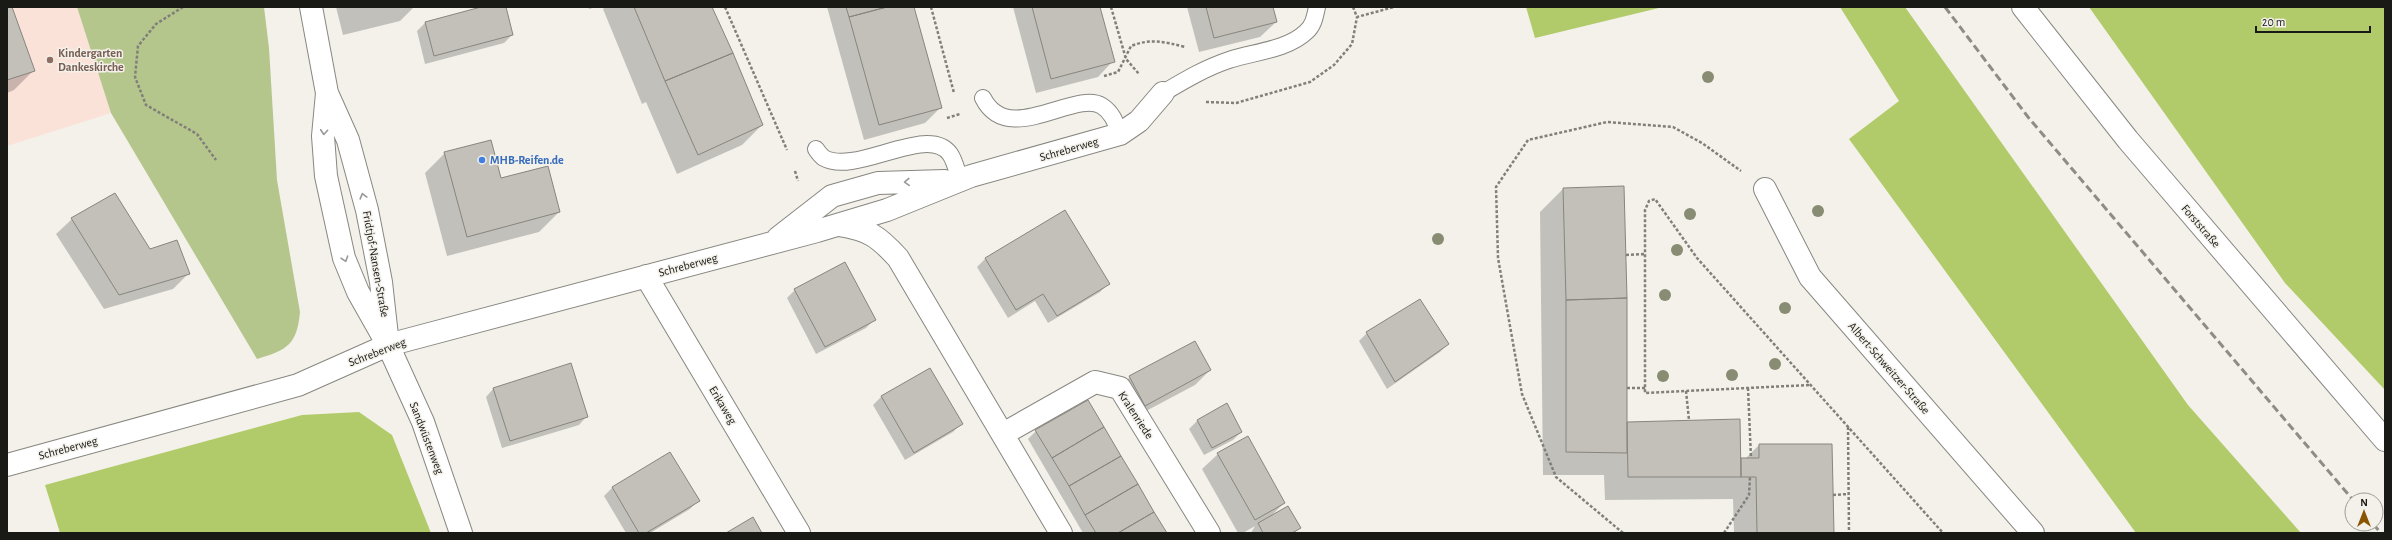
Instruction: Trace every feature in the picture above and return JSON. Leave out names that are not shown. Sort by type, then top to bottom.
[{"type":"street","name":"Fridtjof-Nansen-Straße","points":[[311,7],[327,93],[348,140],[367,210],[381,282],[388,345]]},
{"type":"street","name":"Forststraße","points":[[2023,7],[2128,140],[2385,440]]},
{"type":"street","name":"Fridtjof-Nansen-Straße","points":[[327,93],[323,136],[326,176],[333,216],[344,258],[358,292],[388,345]]},
{"type":"street","name":"Schreberweg","points":[[7,465],[298,385],[388,345],[772,243],[887,210],[960,180],[1120,134],[1139,120],[1163,93]]},
{"type":"street","name":"Schreberweg","points":[[772,243],[832,196],[878,183],[960,180]]},
{"type":"street","name":"Albert-Schweitzer-Straße","points":[[1765,190],[1810,277],[2034,533]]},
{"type":"street","points":[[836,225],[862,229],[883,241],[898,258],[1061,533]]},
{"type":"street","name":"Erikaweg","points":[[646,276],[799,533]]},
{"type":"street","name":"Sandwüstenweg","points":[[388,345],[423,422],[461,533]]},
{"type":"street","name":"Kralenriede","points":[[1003,434],[1095,382],[1120,388],[1209,533]]},
{"type":"lane","points":[[1163,93],[1202,70],[1290,42],[1306,32],[1315,20],[1317,7]]},
{"type":"lane","points":[[983,98],[988,107],[999,116],[1020,119],[1086,103],[1102,105],[1115,119],[1120,134]]},
{"type":"lane","points":[[816,149],[823,158],[840,163],[920,145],[938,145],[950,154],[960,180]]},
{"type":"path","points":[[183,7],[156,24],[138,46],[135,77],[146,105],[197,134],[216,160]]},
{"type":"path","points":[[931,7],[956,98]]},
{"type":"path","points":[[1111,7],[1126,59],[1144,79],[1163,93],[1212,103],[1236,103],[1310,82],[1334,66],[1352,44],[1357,17],[1353,7]]},
{"type":"path","points":[[1357,17],[1394,7]]},
{"type":"path","points":[[958,106],[961,121]]},
{"type":"path","points":[[1623,533],[1556,477],[1522,394],[1498,258],[1496,187],[1528,140],[1608,122],[1673,128],[1702,143],[1765,190]]},
{"type":"path","points":[[1809,385],[1645,393],[1645,254],[1646,210],[1649,201],[1655,199],[1697,258],[1943,533]]},
{"type":"path","points":[[1626,255],[1645,254]]},
{"type":"path","points":[[1627,388],[1645,388]]},
{"type":"path","points":[[1748,388],[1751,458]]},
{"type":"path","points":[[1686,391],[1688,420]]},
{"type":"path","points":[[1848,426],[1849,533]]},
{"type":"path","points":[[1724,533],[1749,495],[1750,477]]},
{"type":"path","points":[[1833,495],[1848,494]]},
{"type":"shaded area","name":"Kindergarten Dankeskirche","points":[[7,7],[77,7],[111,113],[7,146]]},
{"type":"green space","points":[[77,7],[264,7],[269,48],[277,180],[300,312],[299,323],[293,339],[283,349],[257,359],[111,113]]},
{"type":"green space","points":[[1526,7],[1663,7],[1535,38]]},
{"type":"green space","points":[[1840,7],[1905,7],[2188,405],[2301,533],[2136,533],[1849,139],[1899,101]]},
{"type":"green space","points":[[2089,7],[2385,7],[2385,390],[2285,283]]},
{"type":"green space","points":[[359,412],[392,435],[431,533],[60,533],[45,485],[302,415]]},
{"type":"building","points":[[7,7],[12,7],[35,71],[7,80]]},
{"type":"building","points":[[481,7],[506,7],[513,35],[434,56],[425,22]]},
{"type":"building","points":[[634,7],[712,7],[733,53],[665,81]]},
{"type":"building","points":[[846,7],[887,7],[849,17]]},
{"type":"building","points":[[887,7],[914,7],[942,108],[879,125],[849,17]]},
{"type":"building","points":[[1032,7],[1100,7],[1115,62],[1051,79]]},
{"type":"building","points":[[1206,7],[1273,7],[1277,22],[1214,38]]},
{"type":"building","points":[[733,53],[763,125],[698,155],[665,81]]},
{"type":"building","points":[[491,140],[501,178],[548,166],[560,212],[467,237],[444,152]]},
{"type":"building","points":[[1624,186],[1627,298],[1566,300],[1563,188]]},
{"type":"building","points":[[115,193],[150,249],[177,240],[190,274],[119,295],[71,218]]},
{"type":"building","points":[[1065,210],[1110,284],[1057,316],[1043,294],[1016,310],[985,258]]},
{"type":"building","points":[[845,262],[876,320],[825,347],[794,289]]},
{"type":"building","points":[[1627,298],[1627,453],[1566,452],[1566,300]]},
{"type":"building","points":[[1420,299],[1449,344],[1395,382],[1366,332]]},
{"type":"building","points":[[1195,341],[1211,370],[1145,406],[1129,376]]},
{"type":"building","points":[[571,363],[588,417],[510,441],[493,388]]},
{"type":"building","points":[[930,368],[963,424],[914,453],[881,396]]},
{"type":"building","points":[[1088,400],[1104,427],[1052,458],[1035,430]]},
{"type":"building","points":[[1227,403],[1242,432],[1212,448],[1197,420]]},
{"type":"building","points":[[1740,419],[1741,477],[1628,477],[1627,422]]},
{"type":"building","points":[[1104,427],[1121,456],[1069,486],[1052,458]]},
{"type":"building","points":[[1248,436],[1285,503],[1255,520],[1217,453]]},
{"type":"building","points":[[1759,444],[1832,444],[1834,533],[1757,533],[1756,477],[1741,477],[1741,458],[1759,458]]},
{"type":"building","points":[[670,452],[700,501],[646,533],[639,533],[612,487]]},
{"type":"building","points":[[1121,456],[1138,484],[1085,515],[1069,486]]},
{"type":"building","points":[[1138,484],[1154,512],[1118,533],[1096,533],[1085,515]]},
{"type":"building","points":[[1288,506],[1301,528],[1292,533],[1263,533],[1258,523]]},
{"type":"building","points":[[1154,512],[1167,533],[1118,533]]},
{"type":"building","points":[[753,517],[762,533],[726,533]]},
{"type":"railway","points":[[1945,7],[2028,117],[2346,492]]},
{"type":"place","name":"Kindergarten Dankeskirche","points":[[50,60]]},
{"type":"place","name":"MHB-Reifen.de","points":[[482,160]]}]
